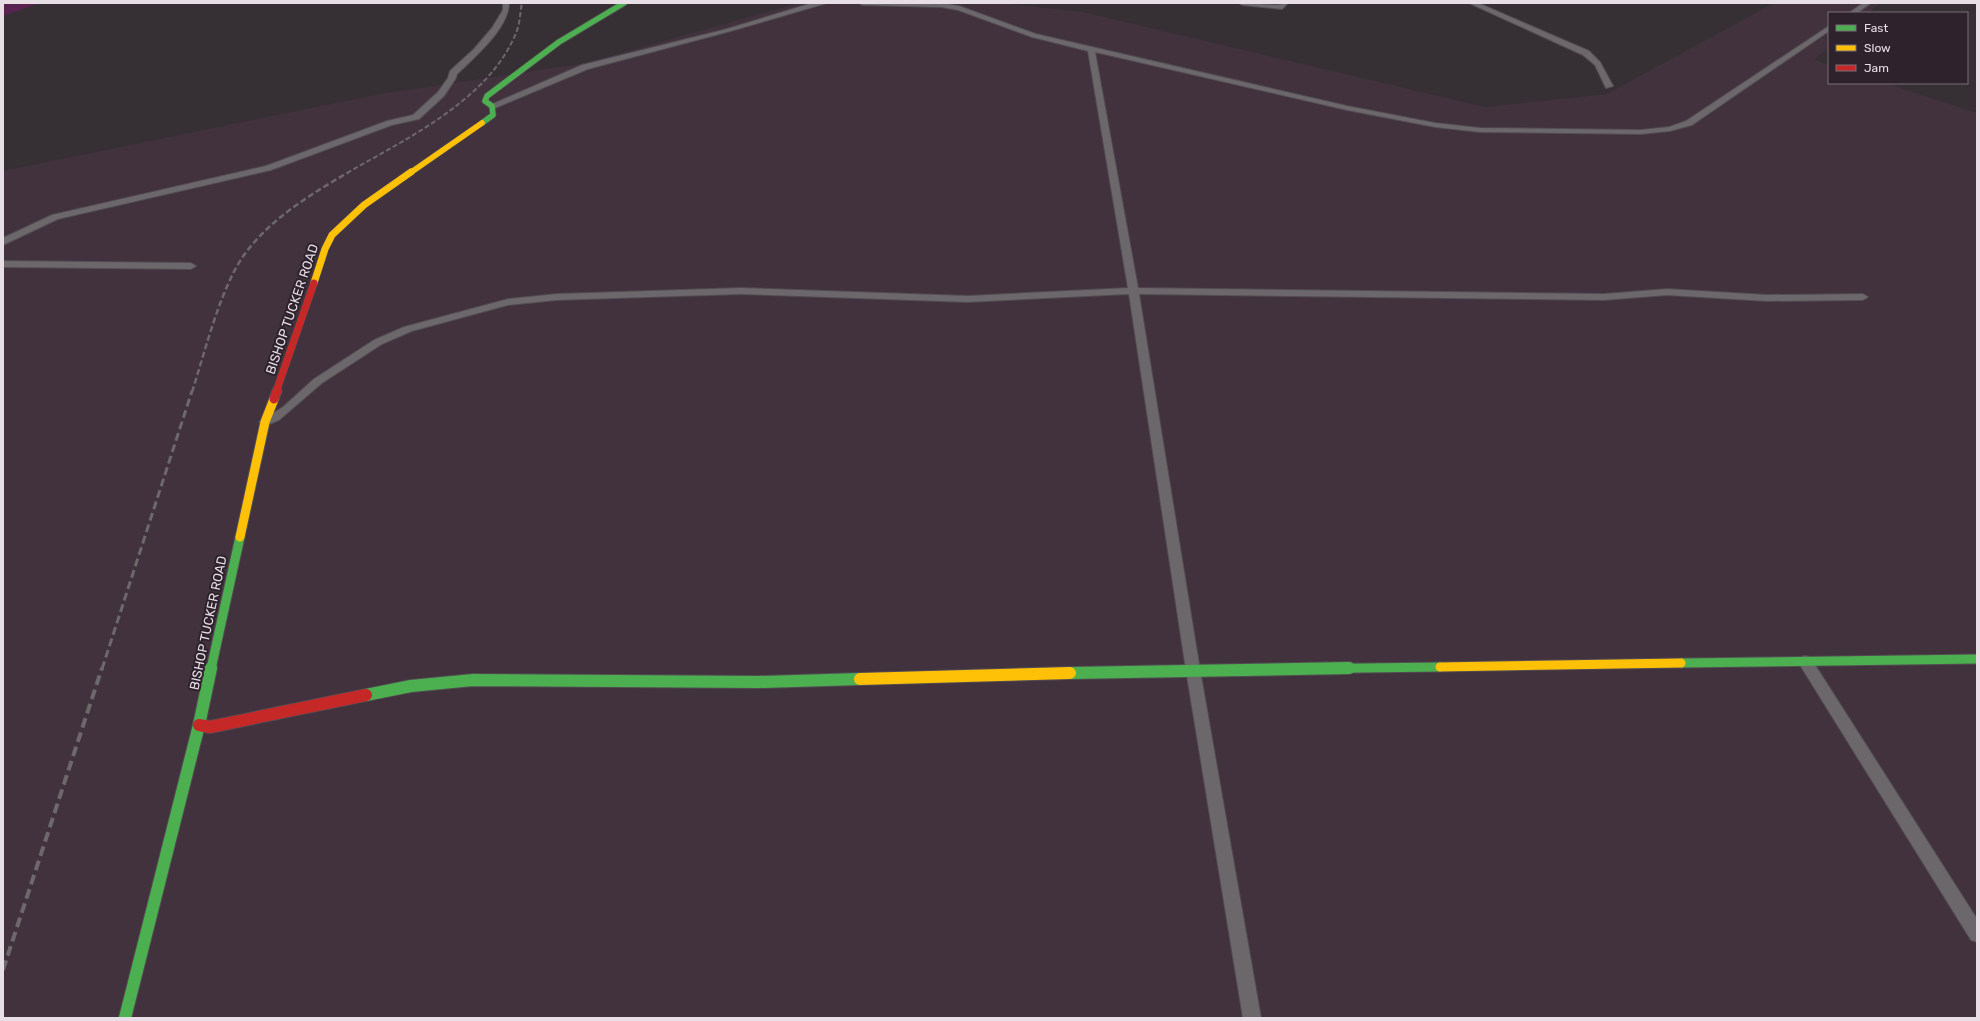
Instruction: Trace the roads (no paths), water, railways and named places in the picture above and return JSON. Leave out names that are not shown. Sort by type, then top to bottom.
[{"type":"main road","name":"BISHOP TUCKER ROAD","points":[[126,1018],[200,725],[265,422],[287,365],[325,249],[332,235],[364,206],[494,115],[492,106],[485,101],[487,96],[559,42],[624,3]]},
{"type":"main road","points":[[200,725],[210,727],[411,686],[473,680],[759,682],[1193,670],[1977,659]]},
{"type":"street","points":[[3,242],[55,218],[76,211],[268,168],[390,123],[416,117],[444,90],[452,78],[453,73],[482,47],[506,12],[506,3]]},
{"type":"street","points":[[492,106],[585,67],[736,28],[806,6],[824,3]]},
{"type":"street","points":[[862,3],[941,5],[959,8],[1034,36],[1347,108],[1435,125],[1480,130],[1641,132],[1670,129],[1689,123],[1828,29]]},
{"type":"street","points":[[1242,3],[1282,7],[1285,3]]},
{"type":"street","points":[[1472,3],[1586,53],[1596,60],[1602,68],[1608,86]]},
{"type":"street","points":[[1854,12],[1866,4]]},
{"type":"street","points":[[1091,49],[1134,292],[1193,670],[1252,1018]]},
{"type":"street","points":[[3,264],[191,266]]},
{"type":"street","points":[[265,422],[275,418],[287,409],[318,381],[378,342],[408,329],[508,302],[557,297],[741,291],[968,299],[1113,291],[1604,297],[1667,292],[1768,298],[1863,298]]},
{"type":"street","points":[[1805,661],[1977,934]]},
{"type":"railway","points":[[347,173],[419,131],[444,115],[466,98],[486,78],[503,57],[516,33],[522,3]]},
{"type":"railway","points":[[192,392],[220,303],[235,269],[244,255],[266,230],[292,208],[349,172]]},
{"type":"railway","points":[[102,669],[192,391]]},
{"type":"railway","points":[[3,970],[102,668]]}]
